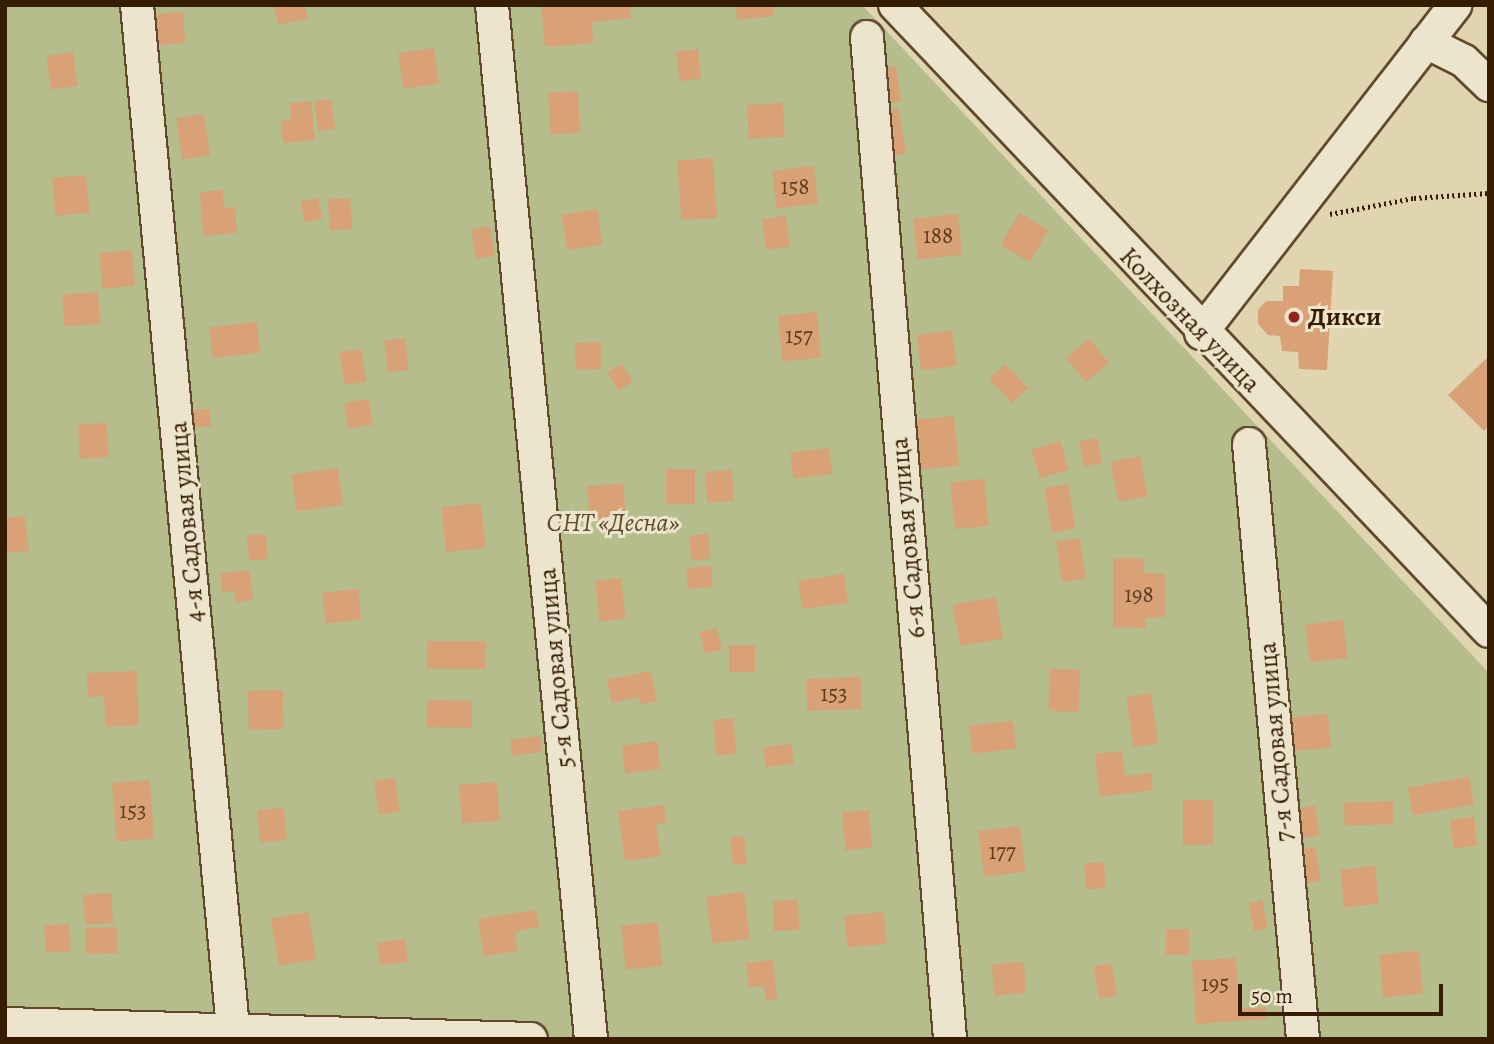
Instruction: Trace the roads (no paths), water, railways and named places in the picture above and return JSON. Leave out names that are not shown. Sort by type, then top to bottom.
[{"type":"street","name":"4-я Садовая улица","points":[[137,5],[234,1035]]},
{"type":"street","name":"5-я Садовая улица","points":[[492,5],[591,1039]]},
{"type":"street","name":"Колхозная улица","points":[[895,5],[1201,333],[1489,631]]},
{"type":"street","points":[[1201,333],[1455,5]]},
{"type":"street","name":"6-я Садовая улица","points":[[867,37],[950,1039]]},
{"type":"street","points":[[1426,42],[1464,61],[1489,85]]},
{"type":"street","name":"7-я Садовая улица","points":[[1249,444],[1303,1039]]},
{"type":"street","points":[[5,1024],[234,1035],[531,1039]]},
{"type":"place","name":"Дикси","points":[[1294,317]]},
{"type":"park label","name":"СНТ «Десна»","points":[[613,523]]}]
